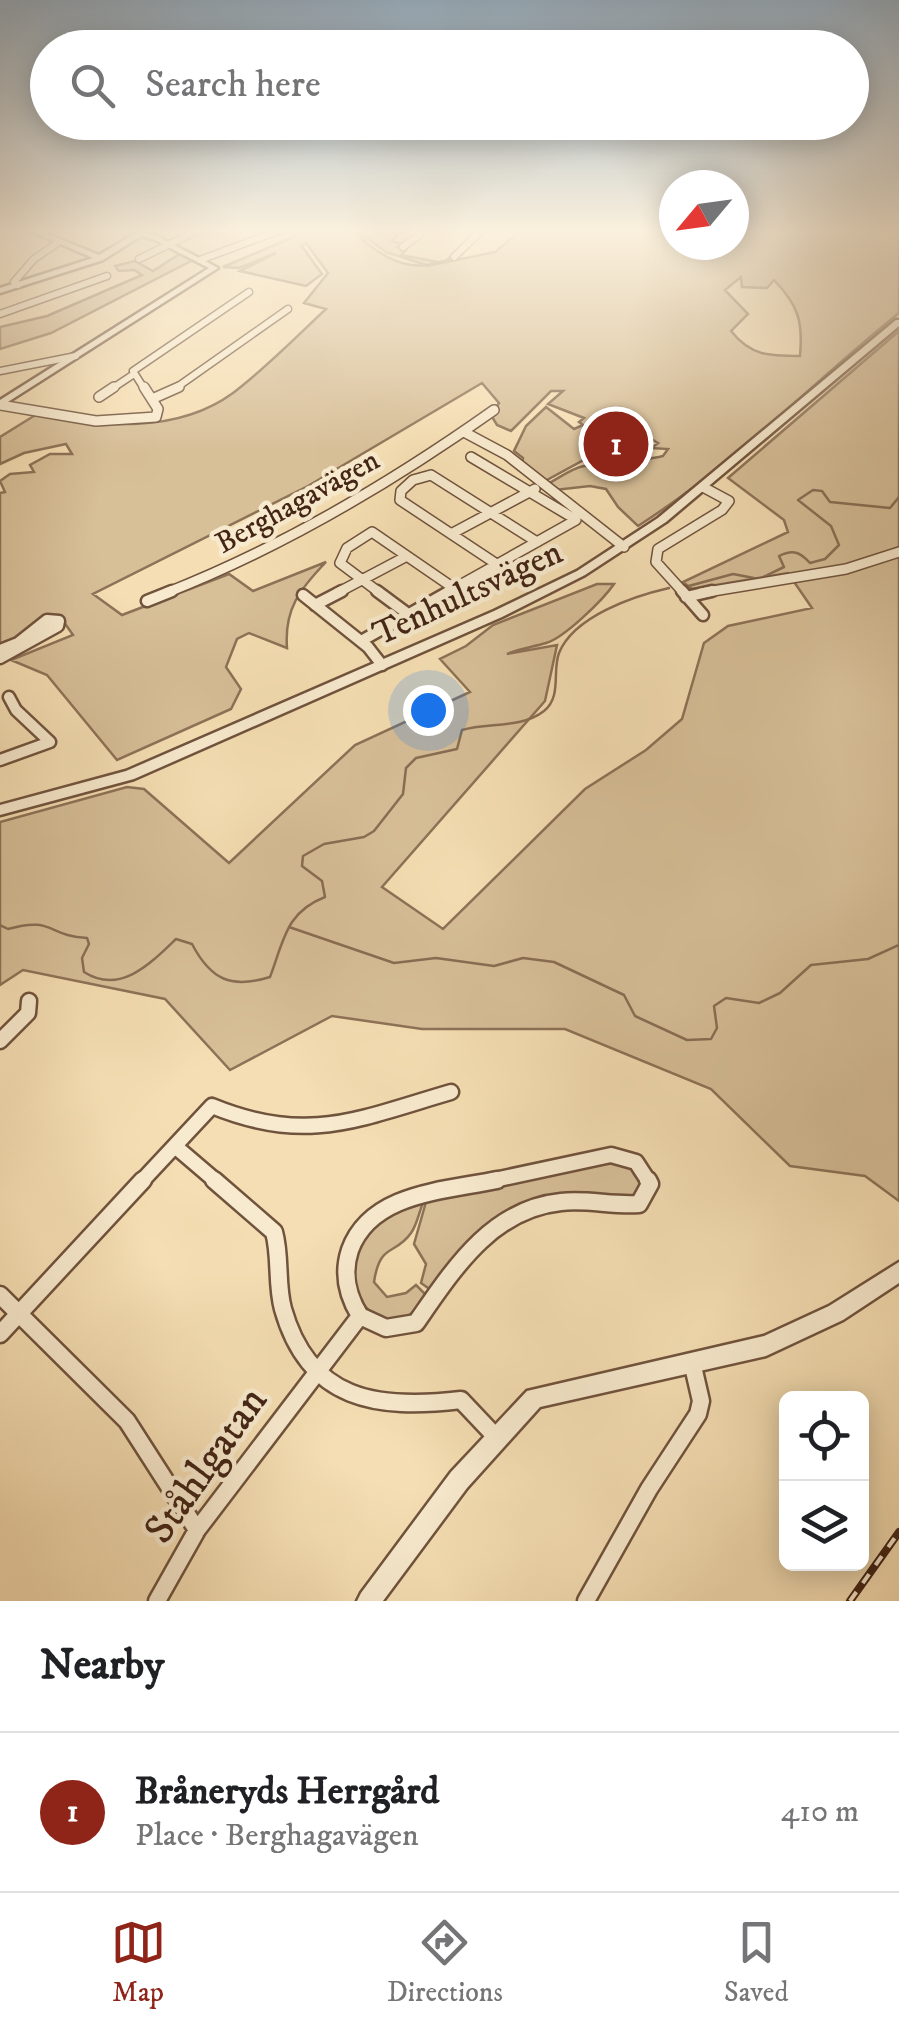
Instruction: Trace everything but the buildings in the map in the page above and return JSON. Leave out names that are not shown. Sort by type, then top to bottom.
[{"type":"street","points":[[0,314],[29,304]]},
{"type":"street","points":[[0,404],[159,304]]},
{"type":"street","points":[[100,397],[232,304]]},
{"type":"street","points":[[152,400],[186,385],[288,309]]},
{"type":"street","name":"Tenhultsvägen","points":[[0,810],[129,775],[533,598],[624,547],[703,487],[899,322]]},
{"type":"street","points":[[0,371],[76,356]]},
{"type":"street","points":[[0,404],[87,420],[159,416],[134,374]]},
{"type":"street","name":"Berghagavägen","points":[[148,601],[228,569],[464,432],[494,410]]},
{"type":"street","points":[[464,432],[507,455],[600,532]]},
{"type":"street","points":[[471,457],[624,547]]},
{"type":"street","points":[[498,565],[400,500],[406,486],[431,475],[537,542]]},
{"type":"street","points":[[451,534],[542,485]]},
{"type":"street","points":[[703,487],[729,501],[722,510],[658,550],[656,562],[703,615]]},
{"type":"street","points":[[361,642],[576,520]]},
{"type":"street","points":[[408,614],[339,561],[348,546],[372,532],[454,589]]},
{"type":"street","points":[[686,597],[761,582],[840,574],[899,552]]},
{"type":"street","points":[[315,605],[407,556]]},
{"type":"street","points":[[303,595],[361,642],[382,665]]},
{"type":"street","points":[[0,650],[18,643],[47,620],[59,620],[58,626],[0,658]]},
{"type":"street","points":[[0,760],[50,742],[16,710],[8,697]]},
{"type":"street","points":[[0,1041],[28,1013],[30,1000]]},
{"type":"street","points":[[0,1334],[212,1106],[243,1119],[292,1127],[352,1118],[451,1092]]},
{"type":"street","points":[[176,1147],[274,1232],[280,1249],[281,1304],[296,1348],[315,1372],[354,1396],[380,1405],[425,1406],[460,1400],[496,1438]]},
{"type":"street","points":[[611,1155],[633,1159],[646,1174],[650,1184],[638,1204],[555,1202],[517,1214],[493,1228],[466,1253],[416,1322],[386,1329],[371,1326],[360,1316],[346,1290],[348,1256],[362,1228],[385,1208],[406,1199],[611,1155]]},
{"type":"street","points":[[369,1601],[420,1528],[534,1398],[766,1346],[836,1313],[899,1272]]},
{"type":"street","points":[[0,1295],[127,1421],[198,1530]]},
{"type":"street","name":"Ståhlgatan","points":[[157,1601],[198,1530],[360,1316]]},
{"type":"street","points":[[586,1601],[649,1489],[698,1414],[701,1401],[692,1362]]},
{"type":"shaded area","points":[[75,304],[108,304],[51,333],[0,349],[0,327],[47,316]]},
{"type":"shaded area","points":[[307,304],[738,304],[748,314],[731,331],[746,345],[761,353],[800,356],[801,333],[792,304],[899,304],[899,313],[739,451],[638,526],[606,489],[590,486],[555,490],[548,484],[579,467],[654,458],[663,456],[668,449],[651,448],[658,443],[651,439],[636,447],[603,435],[598,442],[600,451],[545,481],[522,463],[523,458],[514,451],[526,426],[546,407],[574,429],[583,425],[579,422],[584,418],[548,404],[563,391],[551,391],[511,431],[497,425],[491,415],[499,403],[482,383],[308,486],[93,594],[122,615],[229,574],[253,591],[326,562],[291,611],[287,648],[249,633],[237,639],[226,667],[241,689],[231,709],[117,760],[47,675],[11,660],[73,635],[59,615],[0,646],[0,493],[5,492],[0,481],[10,474],[34,472],[30,465],[50,454],[72,454],[66,444],[24,453],[0,464],[0,437],[37,414],[113,424],[164,421],[188,415],[233,393],[326,309]]},
{"type":"shaded area","points":[[899,331],[899,1201],[865,1176],[790,1166],[711,1089],[565,1029],[422,1029],[332,1016],[230,1070],[165,999],[23,970],[0,985],[0,822],[127,787],[144,789],[229,863],[355,745],[470,692],[440,659],[466,646],[493,625],[597,584],[614,584],[563,634],[507,654],[557,645],[545,701],[382,887],[443,929],[585,789],[646,750],[682,719],[704,643],[728,626],[812,608],[788,573],[692,589],[683,582],[788,532],[784,520],[728,478]]},
{"type":"shaded area","points":[[622,1159],[643,1179],[637,1195],[521,1206],[474,1235],[431,1290],[421,1283],[426,1264],[414,1244],[426,1202]]},
{"type":"shaded area","points":[[423,1203],[411,1233],[380,1261],[374,1282],[387,1297],[406,1293],[416,1285],[427,1296],[406,1318],[389,1322],[370,1312],[356,1290],[358,1249],[378,1220]]},
{"type":"waterway","points":[[685,587],[733,574],[759,579],[784,567],[779,556],[792,552],[810,563],[825,559],[839,545],[831,526],[798,500],[813,490],[822,491],[830,502],[890,508],[899,497]]},
{"type":"waterway","points":[[289,927],[302,911],[325,897],[322,881],[302,866],[303,856],[324,844],[364,837],[374,831],[403,794],[406,768],[416,758],[457,749],[462,730],[515,723],[544,711],[553,699],[559,653],[578,628],[623,602],[669,588]]},
{"type":"waterway","points":[[0,925],[8,929],[43,926],[87,938],[89,944],[82,958],[84,972],[97,978],[110,980],[134,974],[176,939],[192,944],[207,966],[224,979],[244,982],[270,977],[289,927]]},
{"type":"waterway","points":[[289,927],[394,963],[436,958],[494,966],[523,958],[554,962],[624,995],[635,1016],[687,1040],[711,1039],[717,1028],[714,1006],[726,998],[759,1003],[780,993],[811,965],[868,959],[899,945]]},
{"type":"railway","points":[[850,1601],[899,1532]]},
{"type":"place","name":"Bråneryds Herrgård","points":[[616,444]]}]
